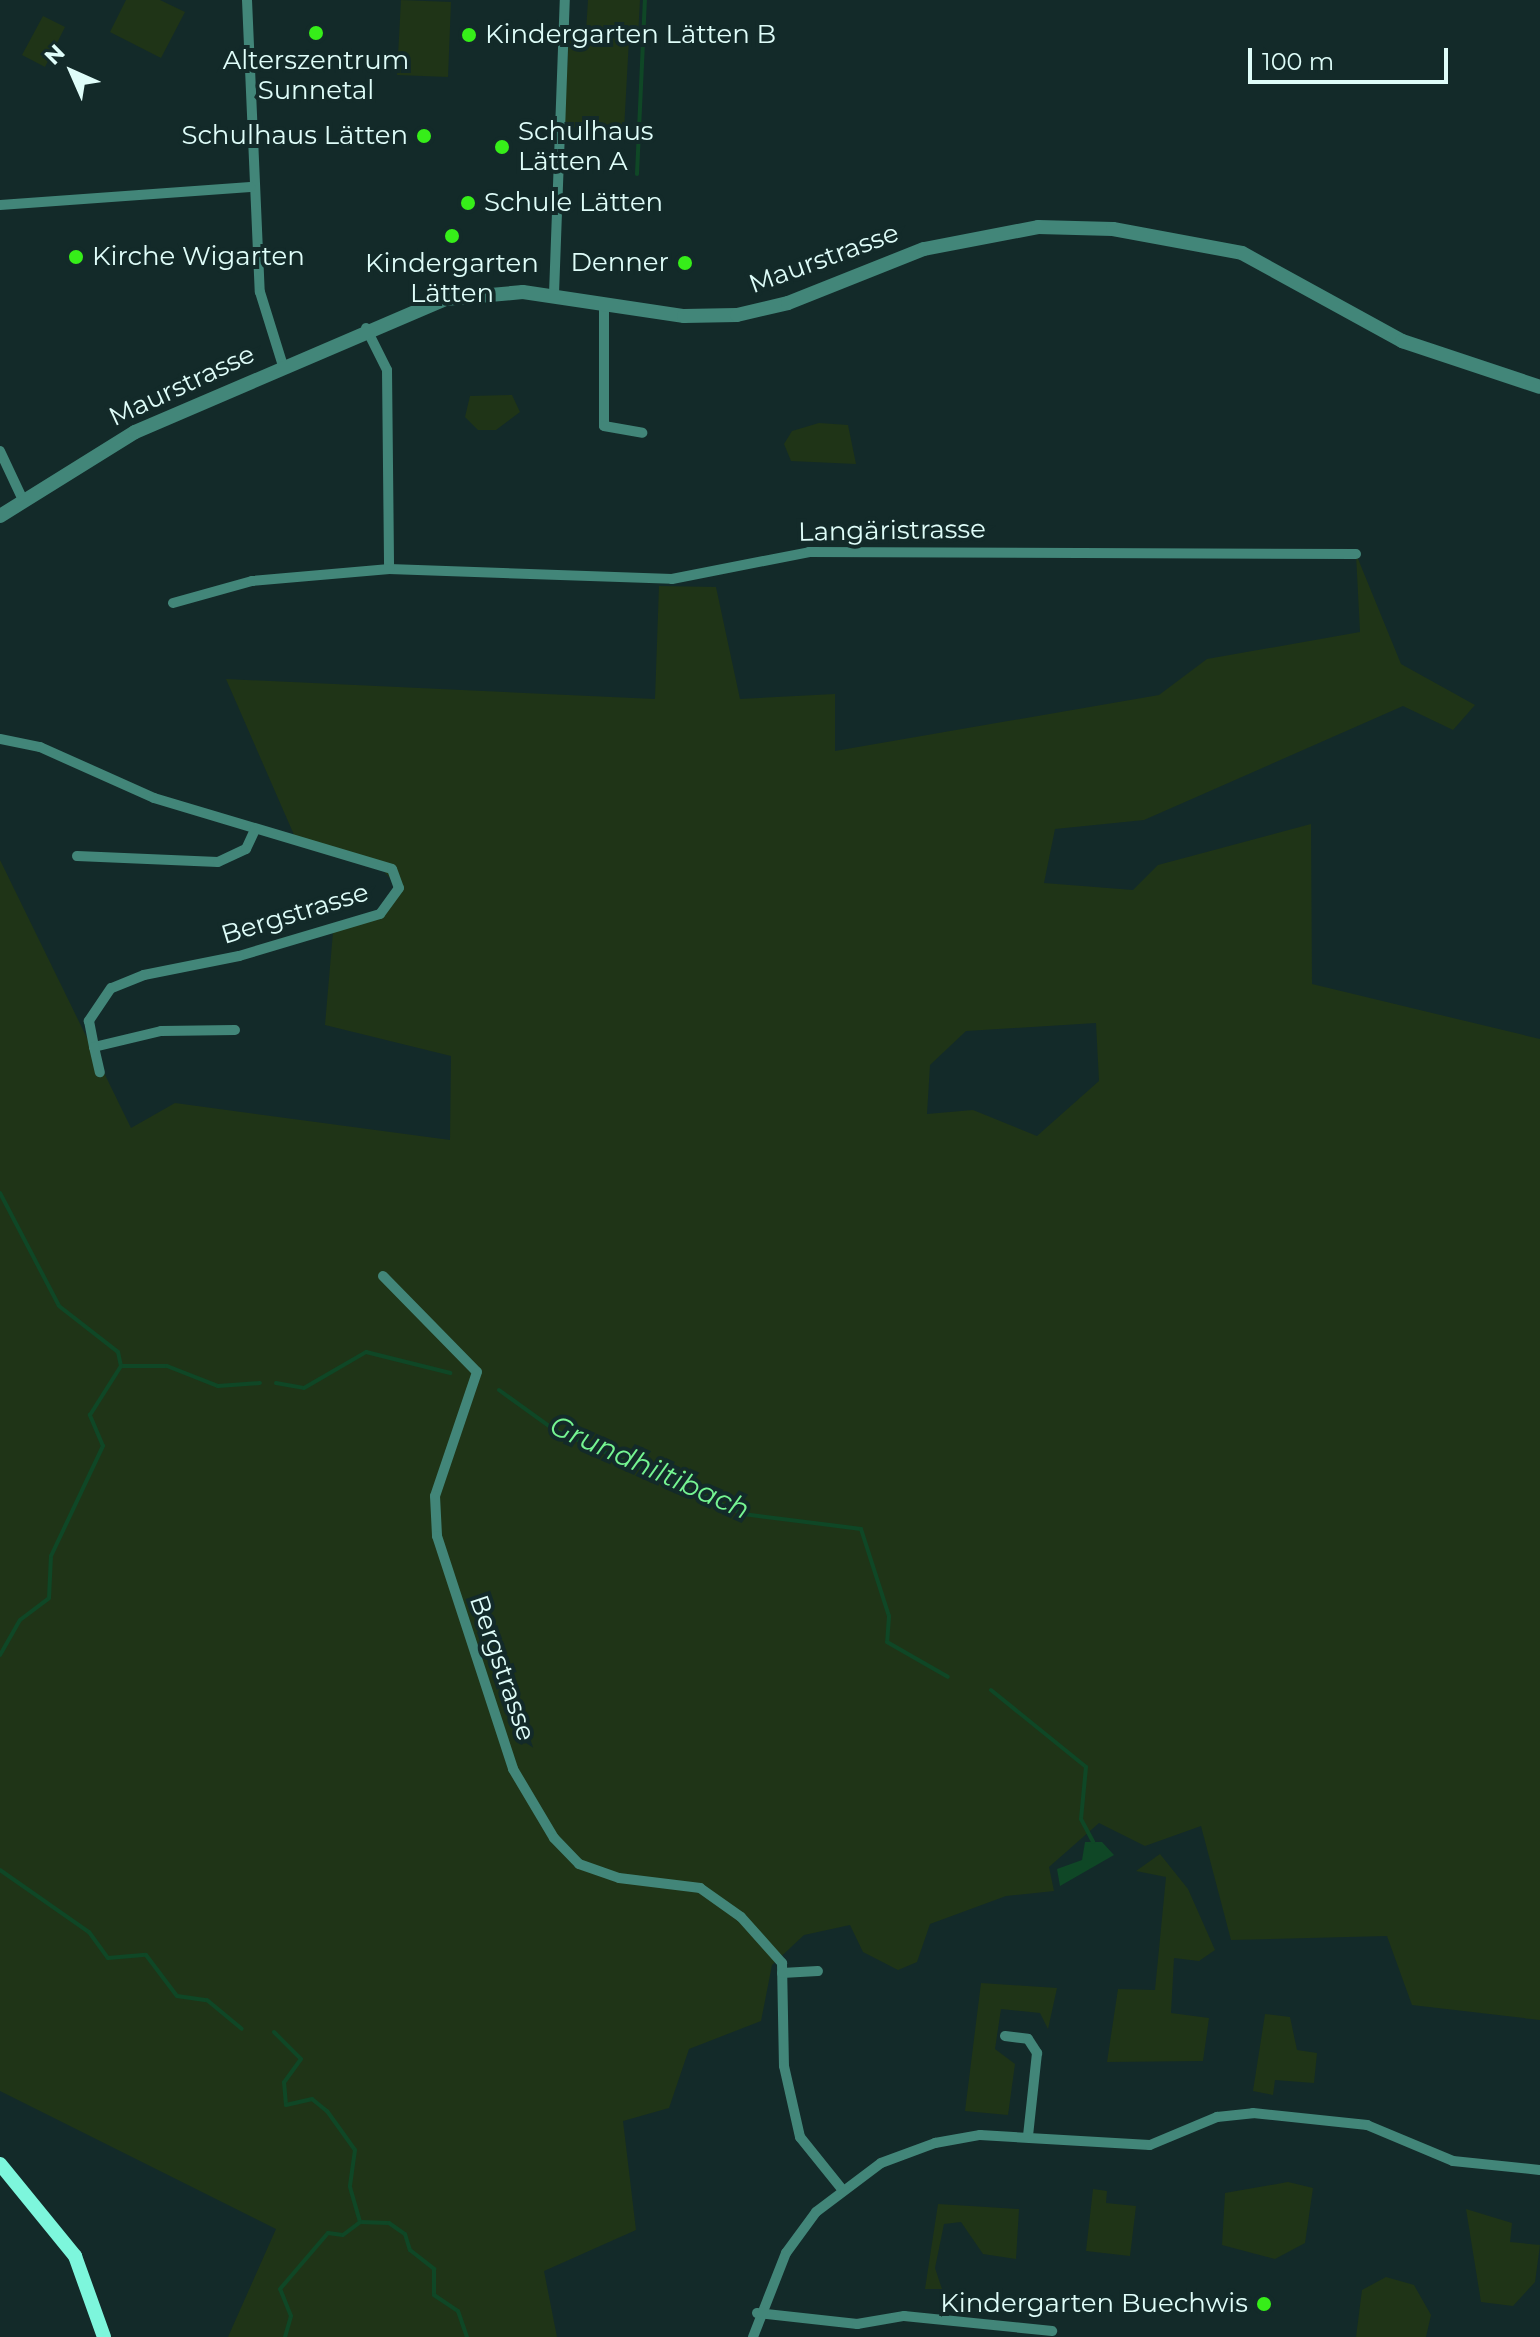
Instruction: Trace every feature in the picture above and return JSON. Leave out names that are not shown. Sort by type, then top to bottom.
[{"type":"main road","points":[[0,2164],[75,2256],[104,2337]]},
{"type":"street","points":[[247,0],[250,187],[263,316],[283,366]]},
{"type":"street","points":[[554,294],[565,0]]},
{"type":"street","points":[[0,205],[250,187]]},
{"type":"street","name":"Maurstrasse","points":[[0,516],[135,432],[366,328],[445,299],[554,294],[684,316],[737,315],[955,240],[1038,227],[1113,229],[1242,253],[1402,341],[1540,387]]},
{"type":"street","points":[[604,303],[604,426],[642,433]]},
{"type":"street","points":[[366,328],[387,370],[389,569]]},
{"type":"street","points":[[0,451],[23,500]]},
{"type":"street","name":"Langäristrasse","points":[[173,603],[288,575],[389,569],[672,579],[809,552],[1356,554]]},
{"type":"street","name":"Bergstrasse","points":[[0,739],[40,747],[154,798],[255,830],[383,862],[397,878],[396,900],[380,914],[333,932],[111,988],[89,1021],[94,1047]]},
{"type":"street","points":[[77,856],[218,862],[246,849],[255,830]]},
{"type":"street","points":[[100,1072],[94,1047],[161,1031],[235,1030]]},
{"type":"street","name":"Bergstrasse","points":[[383,1276],[477,1372],[435,1496],[437,1536],[513,1769],[554,1838],[579,1864],[619,1878],[700,1888],[741,1917],[782,1968]]},
{"type":"street","points":[[818,1971],[782,1968],[784,2066],[800,2137],[841,2188]]},
{"type":"street","points":[[1005,2036],[1028,2039],[1037,2053],[1028,2136]]},
{"type":"street","points":[[753,2337],[757,2313],[795,2238],[841,2188],[935,2143],[1028,2136],[1150,2145],[1217,2117],[1253,2113],[1367,2125],[1453,2161],[1540,2170]]},
{"type":"street","points":[[757,2313],[857,2324],[904,2316],[1052,2331]]},
{"type":"shaded area","points":[[126,0],[160,0],[185,12],[161,58],[110,32]]},
{"type":"shaded area","points":[[401,0],[451,2],[448,77],[397,75]]},
{"type":"shaded area","points":[[588,0],[640,0],[638,35],[586,32]]},
{"type":"shaded area","points":[[43,16],[65,27],[45,67],[22,55]]},
{"type":"shaded area","points":[[569,36],[629,39],[624,130],[564,127]]},
{"type":"shaded area","points":[[512,395],[520,412],[496,430],[478,430],[465,417],[470,396]]},
{"type":"shaded area","points":[[819,423],[848,425],[856,464],[791,461],[784,444],[792,431]]},
{"type":"shaded area","points":[[1356,554],[1401,664],[1475,705],[1453,730],[1403,706],[1144,820],[1055,829],[1044,883],[1133,890],[1158,865],[1311,824],[1312,984],[1540,1039],[1540,2020],[1412,2005],[1387,1936],[1231,1940],[1201,1826],[1145,1846],[1099,1823],[1049,1867],[1054,1891],[1006,1896],[930,1924],[917,1962],[898,1970],[863,1952],[850,1925],[804,1935],[772,1965],[761,2021],[689,2049],[669,2108],[623,2121],[636,2230],[544,2271],[557,2337],[228,2337],[276,2229],[0,2091],[0,860],[131,1128],[175,1103],[450,1140],[451,1056],[325,1025],[333,932],[381,914],[399,888],[377,864],[298,844],[226,679],[655,699],[659,586],[716,587],[740,699],[835,694],[835,751],[1159,695],[1207,659],[1360,632]],"holes":[[[1096,1023],[1099,1081],[1037,1136],[973,1110],[927,1114],[930,1065],[966,1031]]]},
{"type":"shaded area","points":[[1085,1842],[1102,1842],[1114,1855],[1060,1886],[1057,1869],[1082,1860]]},
{"type":"shaded area","points":[[1160,1854],[1188,1889],[1215,1950],[1199,1961],[1174,1958],[1171,2013],[1209,2018],[1203,2061],[1107,2062],[1118,1989],[1155,1990],[1166,1877],[1136,1871]]},
{"type":"shaded area","points":[[981,1983],[1057,1988],[1048,2029],[1040,2013],[1001,2009],[995,2049],[1015,2064],[1008,2115],[965,2111]]},
{"type":"shaded area","points":[[1265,2014],[1290,2017],[1297,2050],[1317,2053],[1314,2083],[1275,2080],[1273,2095],[1253,2091]]},
{"type":"shaded area","points":[[1288,2182],[1313,2188],[1305,2243],[1275,2259],[1222,2245],[1225,2193]]},
{"type":"shaded area","points":[[1093,2189],[1107,2191],[1106,2203],[1136,2206],[1130,2256],[1086,2251]]},
{"type":"shaded area","points":[[938,2204],[1019,2209],[1016,2259],[983,2254],[961,2222],[944,2224],[935,2268],[942,2289],[925,2289]]},
{"type":"shaded area","points":[[1466,2209],[1512,2223],[1510,2242],[1540,2245],[1535,2282],[1513,2306],[1481,2302]]},
{"type":"shaded area","points":[[1386,2277],[1414,2285],[1431,2315],[1426,2337],[1356,2337],[1362,2290]]},
{"type":"waterway","points":[[637,174],[645,0]]},
{"type":"waterway","points":[[0,1193],[59,1306],[118,1352],[121,1366]]},
{"type":"waterway","name":"Grundhiltibach","points":[[276,1383],[304,1388],[366,1352],[450,1373]]},
{"type":"waterway","name":"Grundhiltibach","points":[[121,1366],[167,1366],[218,1386],[260,1383]]},
{"type":"waterway","points":[[0,1655],[20,1620],[49,1598],[51,1556],[103,1446],[90,1415],[121,1366]]},
{"type":"waterway","name":"Grundhiltibach","points":[[499,1390],[553,1429],[743,1514],[861,1529],[889,1616],[887,1642],[948,1677]]},
{"type":"waterway","name":"Grundhiltibach","points":[[991,1690],[1086,1767],[1081,1819],[1093,1842]]},
{"type":"waterway","points":[[0,1870],[89,1932],[108,1958],[146,1955],[177,1996],[207,2000],[242,2029]]},
{"type":"waterway","points":[[274,2032],[301,2059],[284,2082],[286,2105],[312,2099],[327,2111],[355,2150],[350,2187],[360,2222],[389,2223],[405,2234],[410,2250],[434,2269],[434,2295],[458,2311],[467,2337]]},
{"type":"waterway","points":[[285,2337],[291,2316],[280,2289],[328,2233],[343,2235],[360,2222]]},
{"type":"place","name":"Alterszentrum Sunnetal","points":[[316,33]]},
{"type":"place","name":"Kindergarten Lätten B","points":[[469,35]]},
{"type":"place","name":"Schulhaus Lätten","points":[[424,136]]},
{"type":"place","name":"Schulhaus Lätten A","points":[[502,147]]},
{"type":"place","name":"Schule Lätten","points":[[468,203]]},
{"type":"place","name":"Kindergarten Lätten","points":[[452,236]]},
{"type":"place","name":"Kirche Wigarten","points":[[76,257]]},
{"type":"place","name":"Denner","points":[[685,263]]},
{"type":"place","name":"Kindergarten Buechwis","points":[[1264,2304]]}]
